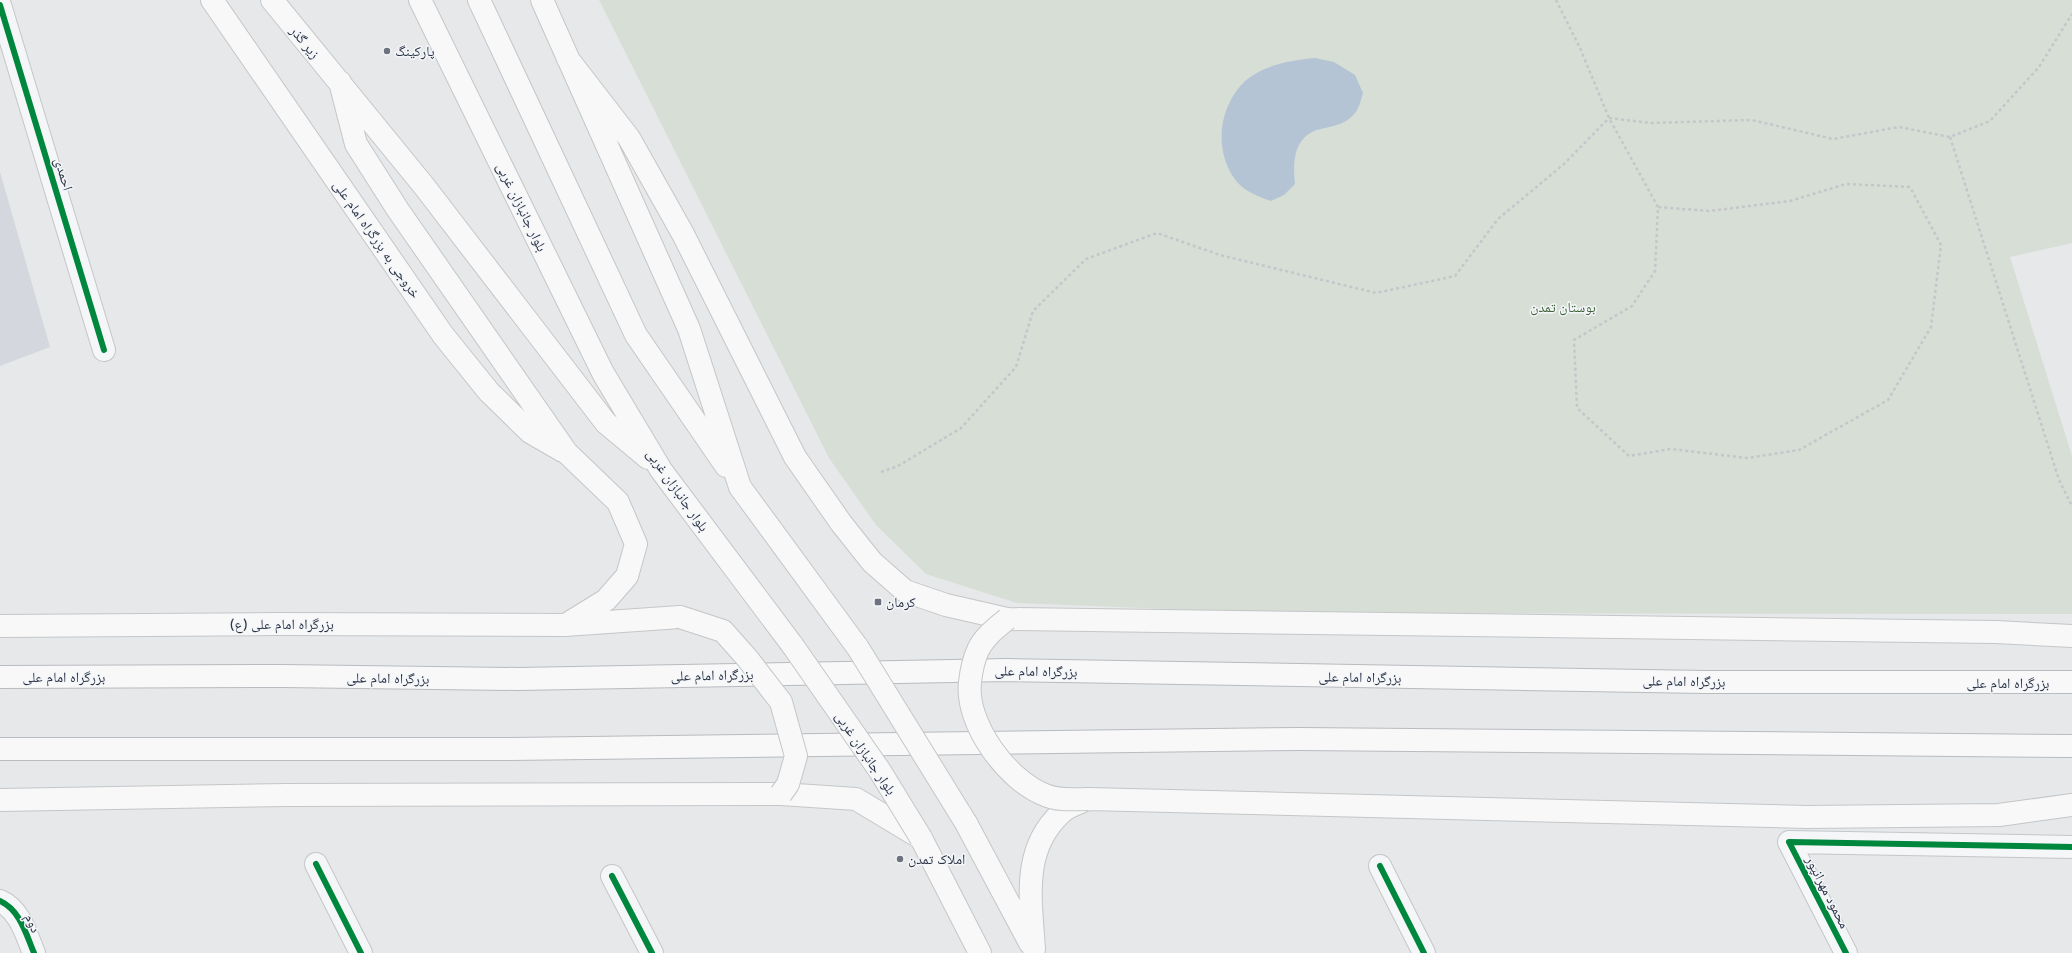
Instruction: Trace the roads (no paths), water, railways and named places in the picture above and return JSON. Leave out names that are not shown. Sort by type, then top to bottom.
[{"type":"main road","name":"خروجی به بزرگراه امام علی","points":[[212,0],[443,334],[489,392],[530,432],[567,453]]},
{"type":"main road","name":"زیر گذر","points":[[272,0],[424,186],[606,423],[661,470]]},
{"type":"main road","name":"بلوار جانبازان غربی","points":[[420,0],[604,373],[661,470],[793,646],[880,771],[921,838],[980,953]]},
{"type":"main road","points":[[479,0],[636,335],[740,487],[858,648],[966,822],[1034,951]]},
{"type":"main road","points":[[542,0],[689,329],[740,487]]},
{"type":"main road","points":[[568,59],[629,138],[682,234],[795,457],[854,540],[872,562],[905,591],[946,605],[1007,619],[1996,632],[2072,636]]},
{"type":"main road","points":[[340,82],[356,144],[398,210],[567,453],[618,502],[636,544],[627,576],[606,600],[565,625]]},
{"type":"main road","name":"بزرگراه امام علی (ع)","points":[[0,626],[276,624],[565,625],[680,617],[723,631],[747,658],[781,702],[796,756],[788,784],[781,794]]},
{"type":"main road","points":[[1007,619],[991,632],[978,650],[970,683],[972,707],[982,731],[995,754],[1011,772],[1046,796],[1065,799],[1808,817],[1999,815],[2072,806]]},
{"type":"main road","name":"بزرگراه امام علی","points":[[0,678],[282,676],[518,680],[1007,670],[1705,682],[2072,682]]},
{"type":"main road","points":[[0,749],[510,749],[1299,739],[2072,746]]},
{"type":"main road","points":[[0,800],[288,795],[781,794],[856,799],[921,838]]},
{"type":"main road","points":[[1034,951],[1032,865],[1036,848],[1047,829],[1061,813],[1088,799]]},
{"type":"street","name":"احمدی","points":[[0,5],[104,350]]},
{"type":"street","name":"محمود مهرانپور","points":[[1846,953],[1789,842],[2072,848]]},
{"type":"street","points":[[316,864],[361,953]]},
{"type":"street","points":[[1380,866],[1424,953]]},
{"type":"street","points":[[612,876],[652,953]]},
{"type":"street","name":"دوم","points":[[4,903],[15,912],[34,953]]},
{"type":"water","points":[[1315,58],[1334,62],[1355,75],[1363,93],[1359,106],[1352,117],[1345,122],[1307,135],[1298,148],[1295,156],[1295,184],[1284,195],[1271,201],[1257,196],[1244,189],[1237,182],[1229,170],[1224,157],[1222,130],[1224,116],[1229,104],[1245,81],[1260,71],[1278,64]]},
{"type":"place","name":"پارکینگ","points":[[387,51]]},
{"type":"place","name":"کرمان","points":[[878,602]]},
{"type":"place","name":"املاک تمدن","points":[[900,859]]},
{"type":"park label","name":"بوستان تمدن","points":[[1563,307]]}]
